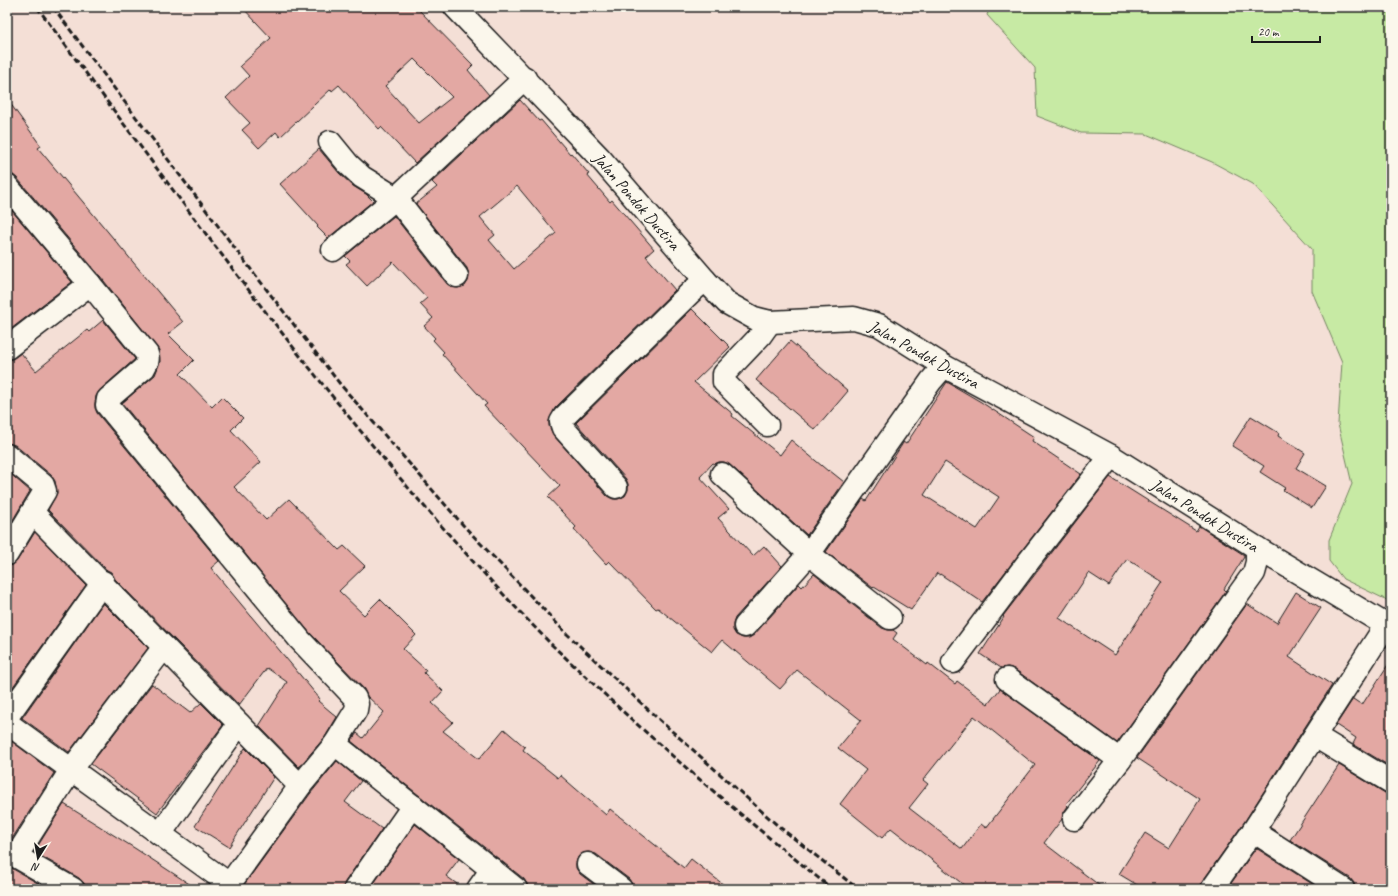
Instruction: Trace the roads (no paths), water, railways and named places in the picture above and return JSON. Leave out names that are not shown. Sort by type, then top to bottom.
[{"type":"street","name":"Jalan Pondok Dustira","points":[[455,7],[599,157],[705,280],[727,303],[754,318],[770,322],[854,318],[879,325],[944,366],[1111,456],[1258,548],[1389,626]]},
{"type":"street","points":[[333,250],[396,198],[524,78]]},
{"type":"street","points":[[330,142],[348,164],[362,177],[396,198],[457,276]]},
{"type":"street","points":[[7,186],[147,354],[147,363],[144,368],[108,399],[107,405],[300,640],[355,698],[357,704],[356,710],[335,744],[300,786],[227,887],[160,834],[7,723]]},
{"type":"street","points":[[616,487],[563,428],[561,422],[564,417],[705,280]]},
{"type":"street","points":[[7,348],[90,284]]},
{"type":"street","points":[[767,425],[724,382],[724,374],[760,336],[770,322]]},
{"type":"street","points":[[745,626],[809,554],[931,381],[944,366]]},
{"type":"street","points":[[7,455],[43,485],[44,488],[43,494],[7,554]]},
{"type":"street","points":[[953,662],[1025,566],[1111,456]]},
{"type":"street","points":[[722,474],[809,554],[890,618]]},
{"type":"street","points":[[32,512],[300,786]]},
{"type":"street","points":[[1074,819],[1120,760],[1254,573],[1257,562],[1258,548]]},
{"type":"street","points":[[7,717],[102,582]]},
{"type":"street","points":[[1212,889],[1253,831],[1389,626]]},
{"type":"street","points":[[63,886],[19,858],[18,854],[71,770],[164,647]]},
{"type":"street","points":[[1007,679],[1120,760]]},
{"type":"street","points":[[160,834],[239,724]]},
{"type":"street","points":[[1315,736],[1391,782]]},
{"type":"street","points":[[335,744],[516,889]]},
{"type":"street","points":[[355,889],[413,806]]},
{"type":"street","points":[[1253,831],[1343,889]]},
{"type":"street","points":[[588,864],[621,889]]},
{"type":"street","points":[[478,889],[492,870]]},
{"type":"railway","points":[[37,7],[159,172],[284,335],[413,494],[481,571],[552,645],[656,742],[832,889]]},
{"type":"railway","points":[[53,7],[246,263],[340,384],[463,525],[567,634],[655,716],[777,825],[858,889]]}]
